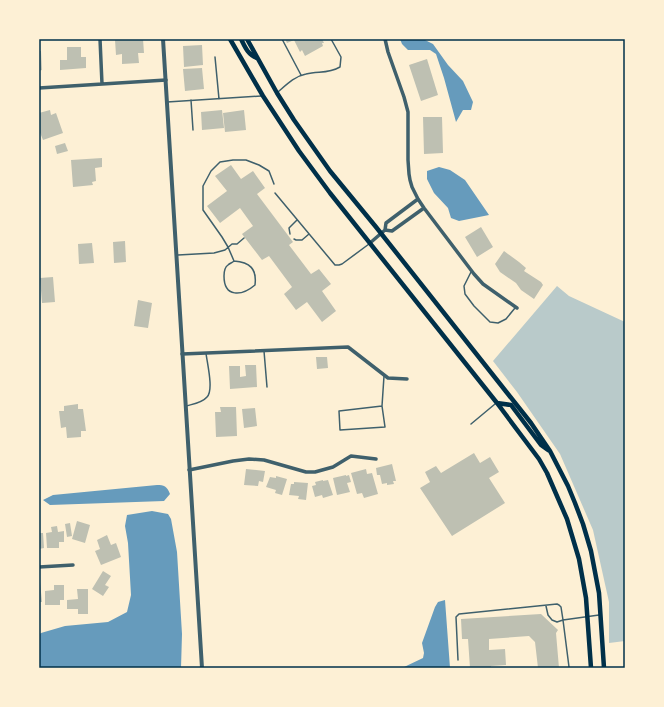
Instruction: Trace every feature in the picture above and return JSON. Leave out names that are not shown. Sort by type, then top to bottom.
[{"type":"main road","points":[[230,39],[263,96],[313,170],[497,403],[539,459],[560,503],[572,534],[579,559],[587,616],[591,668]]},
{"type":"main road","points":[[241,39],[249,54],[257,58]]},
{"type":"main road","points":[[247,39],[298,126],[330,171],[381,233],[527,418],[550,451],[571,492],[586,532],[591,552],[601,615],[604,668]]},
{"type":"main road","points":[[497,403],[511,406],[541,445],[550,451]]},
{"type":"street","points":[[100,39],[102,84]]},
{"type":"street","points":[[163,39],[202,668]]},
{"type":"street","points":[[385,39],[408,112],[409,174],[412,187],[424,208],[483,284],[516,308]]},
{"type":"street","points":[[39,88],[166,80]]},
{"type":"street","points":[[385,230],[386,223],[418,199]]},
{"type":"street","points":[[370,243],[385,230],[392,231],[424,208]]},
{"type":"street","points":[[182,354],[348,347],[388,378],[407,379]]},
{"type":"street","points":[[189,470],[249,459],[264,460],[306,472],[315,472],[333,467],[351,456],[376,459]]},
{"type":"street","points":[[39,567],[73,565]]},
{"type":"lane","points":[[282,39],[301,75]]},
{"type":"lane","points":[[277,92],[295,77],[306,74],[333,71],[340,67],[341,57],[331,39]]},
{"type":"lane","points":[[215,57],[219,99]]},
{"type":"lane","points":[[167,102],[263,96]]},
{"type":"lane","points":[[191,100],[193,130]]},
{"type":"lane","points":[[234,262],[228,247],[203,210],[202,186],[211,171],[220,162],[233,160],[246,160],[260,164],[269,170],[274,184]]},
{"type":"lane","points":[[276,192],[297,220],[335,265],[342,264],[370,243]]},
{"type":"lane","points":[[290,234],[289,228],[297,220]]},
{"type":"lane","points":[[294,239],[302,240],[309,234]]},
{"type":"lane","points":[[176,255],[214,253],[225,250],[232,244],[236,244],[244,238]]},
{"type":"lane","points":[[234,262],[248,264],[254,270],[256,277],[255,286],[248,291],[232,293],[227,289],[224,282],[224,273],[228,265],[234,262]]},
{"type":"lane","points":[[472,270],[464,286],[465,294],[474,306],[490,322],[498,323],[506,319],[516,308]]},
{"type":"lane","points":[[264,351],[267,387]]},
{"type":"lane","points":[[185,406],[200,402],[208,397],[210,387],[206,353]]},
{"type":"lane","points":[[382,406],[339,411],[340,430],[385,427],[382,406],[384,374]]},
{"type":"lane","points":[[471,424],[497,403]]},
{"type":"lane","points":[[458,660],[456,617],[458,614],[559,605],[561,607],[569,667]]},
{"type":"lane","points":[[546,606],[548,615],[552,620],[557,622],[587,616],[601,615]]},
{"type":"shaded area","points":[[557,286],[569,296],[625,322],[625,641],[609,643],[609,602],[593,530],[560,454],[517,392],[493,361]]},
{"type":"water","points":[[400,39],[423,39],[433,44],[448,65],[463,81],[473,102],[471,110],[463,110],[456,122],[436,54],[430,50],[408,50],[402,44]]},
{"type":"water","points":[[439,167],[450,170],[465,180],[489,215],[459,221],[451,218],[448,208],[434,193],[427,179],[427,171]]},
{"type":"water","points":[[157,485],[165,486],[169,491],[170,494],[164,501],[50,505],[43,500],[53,495]]},
{"type":"water","points":[[152,511],[168,514],[171,519],[177,552],[182,634],[181,668],[39,668],[39,635],[41,633],[65,626],[108,622],[127,612],[131,595],[128,543],[125,526],[127,515]]},
{"type":"water","points":[[445,600],[450,668],[402,668],[423,658],[424,653],[422,643],[435,607],[438,602]]},
{"type":"building","points":[[143,39],[144,53],[138,53],[139,63],[122,64],[122,54],[116,55],[115,40]]},
{"type":"building","points":[[285,39],[322,39],[324,43],[322,43],[323,46],[305,56],[302,50],[300,52],[294,40],[287,43]]},
{"type":"building","points":[[202,45],[203,65],[184,67],[183,46]]},
{"type":"building","points":[[67,47],[81,47],[81,57],[86,57],[86,68],[60,70],[60,60],[67,60]]},
{"type":"building","points":[[39,51],[41,51],[42,70],[39,71]]},
{"type":"building","points":[[427,59],[438,95],[421,101],[409,65]]},
{"type":"building","points":[[202,68],[204,89],[185,91],[183,69]]},
{"type":"building","points":[[50,110],[51,115],[56,113],[63,133],[43,140],[39,130],[39,113]]},
{"type":"building","points":[[222,110],[224,128],[202,130],[201,112]]},
{"type":"building","points":[[244,110],[246,130],[225,132],[223,113]]},
{"type":"building","points":[[423,117],[442,117],[443,153],[424,154]]},
{"type":"building","points":[[65,143],[68,151],[57,154],[55,146]]},
{"type":"building","points":[[102,158],[102,167],[95,168],[96,181],[92,182],[93,185],[73,187],[71,160]]},
{"type":"building","points":[[231,165],[241,179],[253,171],[265,188],[257,194],[293,242],[289,245],[311,274],[319,269],[331,284],[322,291],[336,311],[322,322],[307,302],[296,310],[284,294],[292,287],[269,256],[262,260],[242,234],[253,226],[240,208],[220,223],[207,206],[227,191],[215,176]]},
{"type":"building","points":[[481,227],[493,247],[477,257],[465,237]]},
{"type":"building","points":[[125,241],[126,262],[114,263],[113,242]]},
{"type":"building","points":[[92,243],[94,263],[79,264],[78,244]]},
{"type":"building","points":[[504,251],[526,268],[524,271],[541,282],[543,285],[534,299],[521,290],[516,283],[500,272],[495,264]]},
{"type":"building","points":[[53,277],[55,302],[42,303],[40,278]]},
{"type":"building","points":[[138,300],[152,303],[148,328],[134,326]]},
{"type":"building","points":[[316,357],[327,357],[328,368],[317,369]]},
{"type":"building","points":[[245,365],[256,365],[257,387],[230,389],[229,366],[240,366],[240,377],[246,376]]},
{"type":"building","points":[[78,404],[78,409],[83,409],[86,431],[81,431],[81,437],[67,438],[66,427],[61,428],[59,411],[64,411],[64,406]]},
{"type":"building","points":[[220,407],[236,407],[237,436],[216,437],[215,412],[221,412]]},
{"type":"building","points":[[255,408],[257,426],[244,428],[242,409]]},
{"type":"building","points":[[474,453],[480,463],[490,457],[499,472],[489,478],[505,503],[452,536],[420,488],[430,482],[425,472],[436,466],[441,473]]},
{"type":"building","points":[[392,464],[396,481],[393,481],[394,484],[382,484],[380,475],[377,475],[376,468]]},
{"type":"building","points":[[246,469],[265,471],[263,482],[259,481],[258,486],[244,485]]},
{"type":"building","points":[[366,469],[367,474],[372,473],[378,494],[364,498],[362,493],[357,494],[351,473]]},
{"type":"building","points":[[349,475],[351,482],[347,483],[350,492],[337,495],[333,478]]},
{"type":"building","points":[[276,476],[287,479],[282,495],[275,493],[276,490],[266,487],[270,477],[276,478]]},
{"type":"building","points":[[328,480],[333,495],[323,498],[322,495],[315,497],[312,486],[316,485],[315,482]]},
{"type":"building","points":[[294,482],[308,483],[306,500],[298,499],[299,496],[289,495],[291,484],[294,484]]},
{"type":"building","points":[[77,521],[90,525],[85,543],[72,539]]},
{"type":"building","points":[[70,523],[72,536],[67,537],[65,524]]},
{"type":"building","points":[[57,526],[58,532],[64,531],[64,542],[59,542],[59,548],[47,548],[46,533],[52,532],[51,527]]},
{"type":"building","points":[[39,533],[43,533],[44,548],[39,549]]},
{"type":"building","points":[[107,535],[111,545],[116,543],[121,557],[101,565],[95,551],[100,549],[97,540]]},
{"type":"building","points":[[103,571],[111,576],[105,585],[109,587],[103,596],[92,589]]},
{"type":"building","points":[[40,582],[42,602],[39,602]]},
{"type":"building","points":[[54,585],[64,585],[64,600],[60,600],[60,605],[45,605],[45,591],[54,590]]},
{"type":"building","points":[[77,589],[88,589],[88,614],[78,614],[78,609],[67,609],[67,600],[78,599]]},
{"type":"building","points":[[541,614],[558,630],[556,633],[559,668],[538,668],[535,642],[529,636],[489,639],[489,650],[505,649],[506,665],[491,666],[491,668],[470,668],[468,639],[462,639],[461,619]]}]
